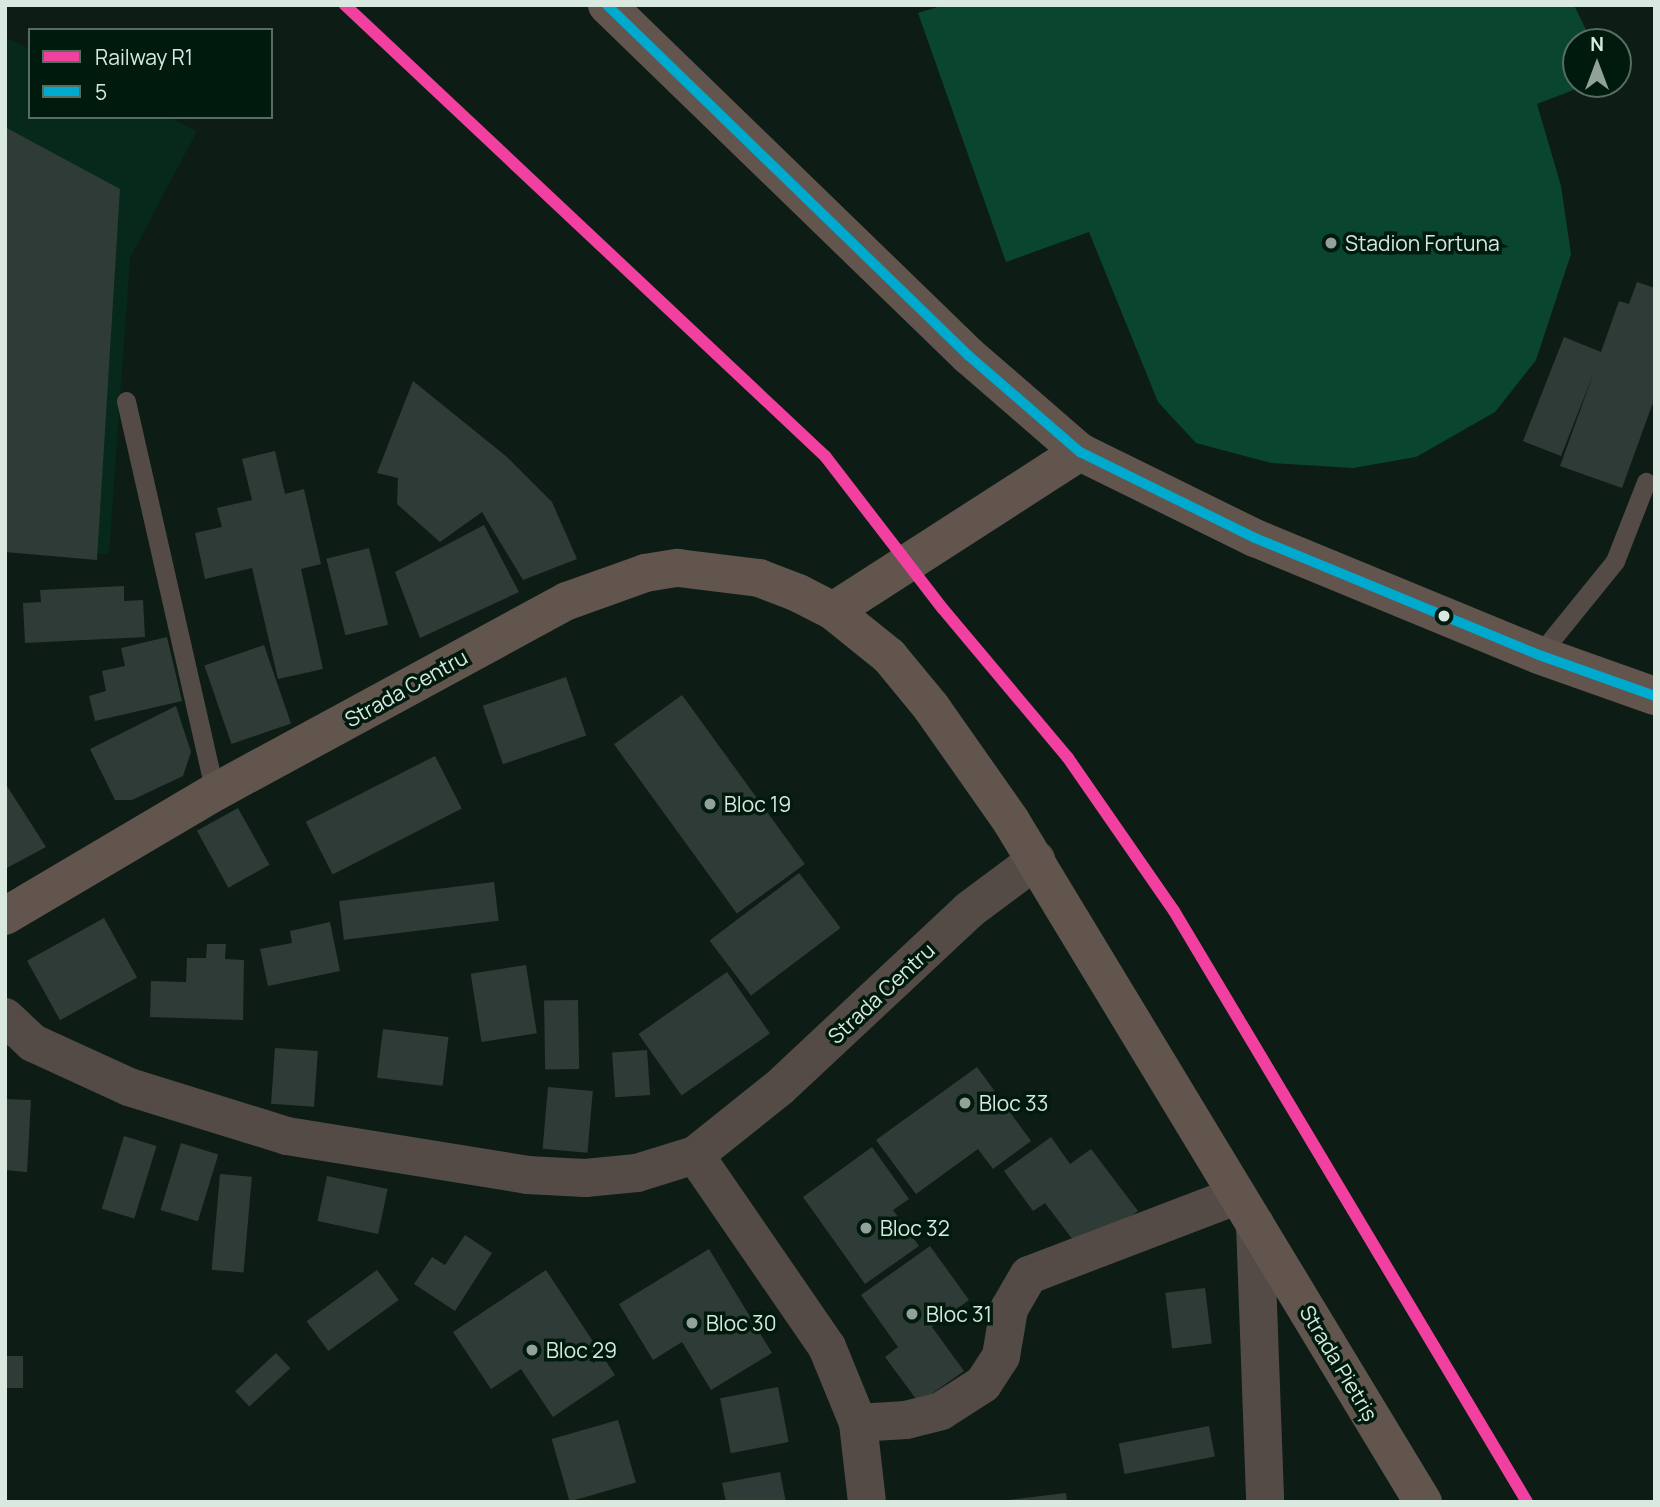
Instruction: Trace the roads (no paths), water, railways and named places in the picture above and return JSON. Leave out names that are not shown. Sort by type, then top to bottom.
[{"type":"main road","points":[[607,5],[969,356],[1080,452],[1255,538],[1539,655],[1655,696]]},
{"type":"main road","points":[[832,611],[1080,452]]},
{"type":"main road","name":"Strada Centru","points":[[5,916],[215,792],[567,601],[645,573],[710,569],[759,578],[832,611],[889,656],[931,707],[1036,860],[1246,1210]]},
{"type":"main road","name":"Strada Pietriș","points":[[1246,1210],[1423,1502]]},
{"type":"street","name":"Strada Centru","points":[[5,1017],[19,1042],[187,1109],[288,1136],[435,1162],[585,1178],[637,1173],[695,1155],[779,1088],[969,910],[1036,860]]},
{"type":"street","points":[[695,1155],[827,1347],[858,1423],[867,1502]]},
{"type":"street","points":[[858,1423],[906,1420],[941,1411],[983,1384],[1001,1356],[1009,1308],[1029,1275],[1246,1210],[1265,1502]]},
{"type":"lane","points":[[126,401],[215,792]]},
{"type":"lane","points":[[1539,655],[1615,561],[1646,482]]},
{"type":"rail line","name":"R1","points":[[345,5],[825,456],[943,609],[1068,758],[1174,911],[1527,1502]]},
{"type":"place","name":"Stadion Fortuna","points":[[1331,243]]},
{"type":"place","name":"Bloc 19","points":[[710,804]]},
{"type":"place","name":"Bloc 33","points":[[965,1103]]},
{"type":"place","name":"Bloc 32","points":[[866,1228]]},
{"type":"place","name":"Bloc 31","points":[[912,1314]]},
{"type":"place","name":"Bloc 30","points":[[692,1323]]},
{"type":"place","name":"Bloc 29","points":[[532,1350]]}]
